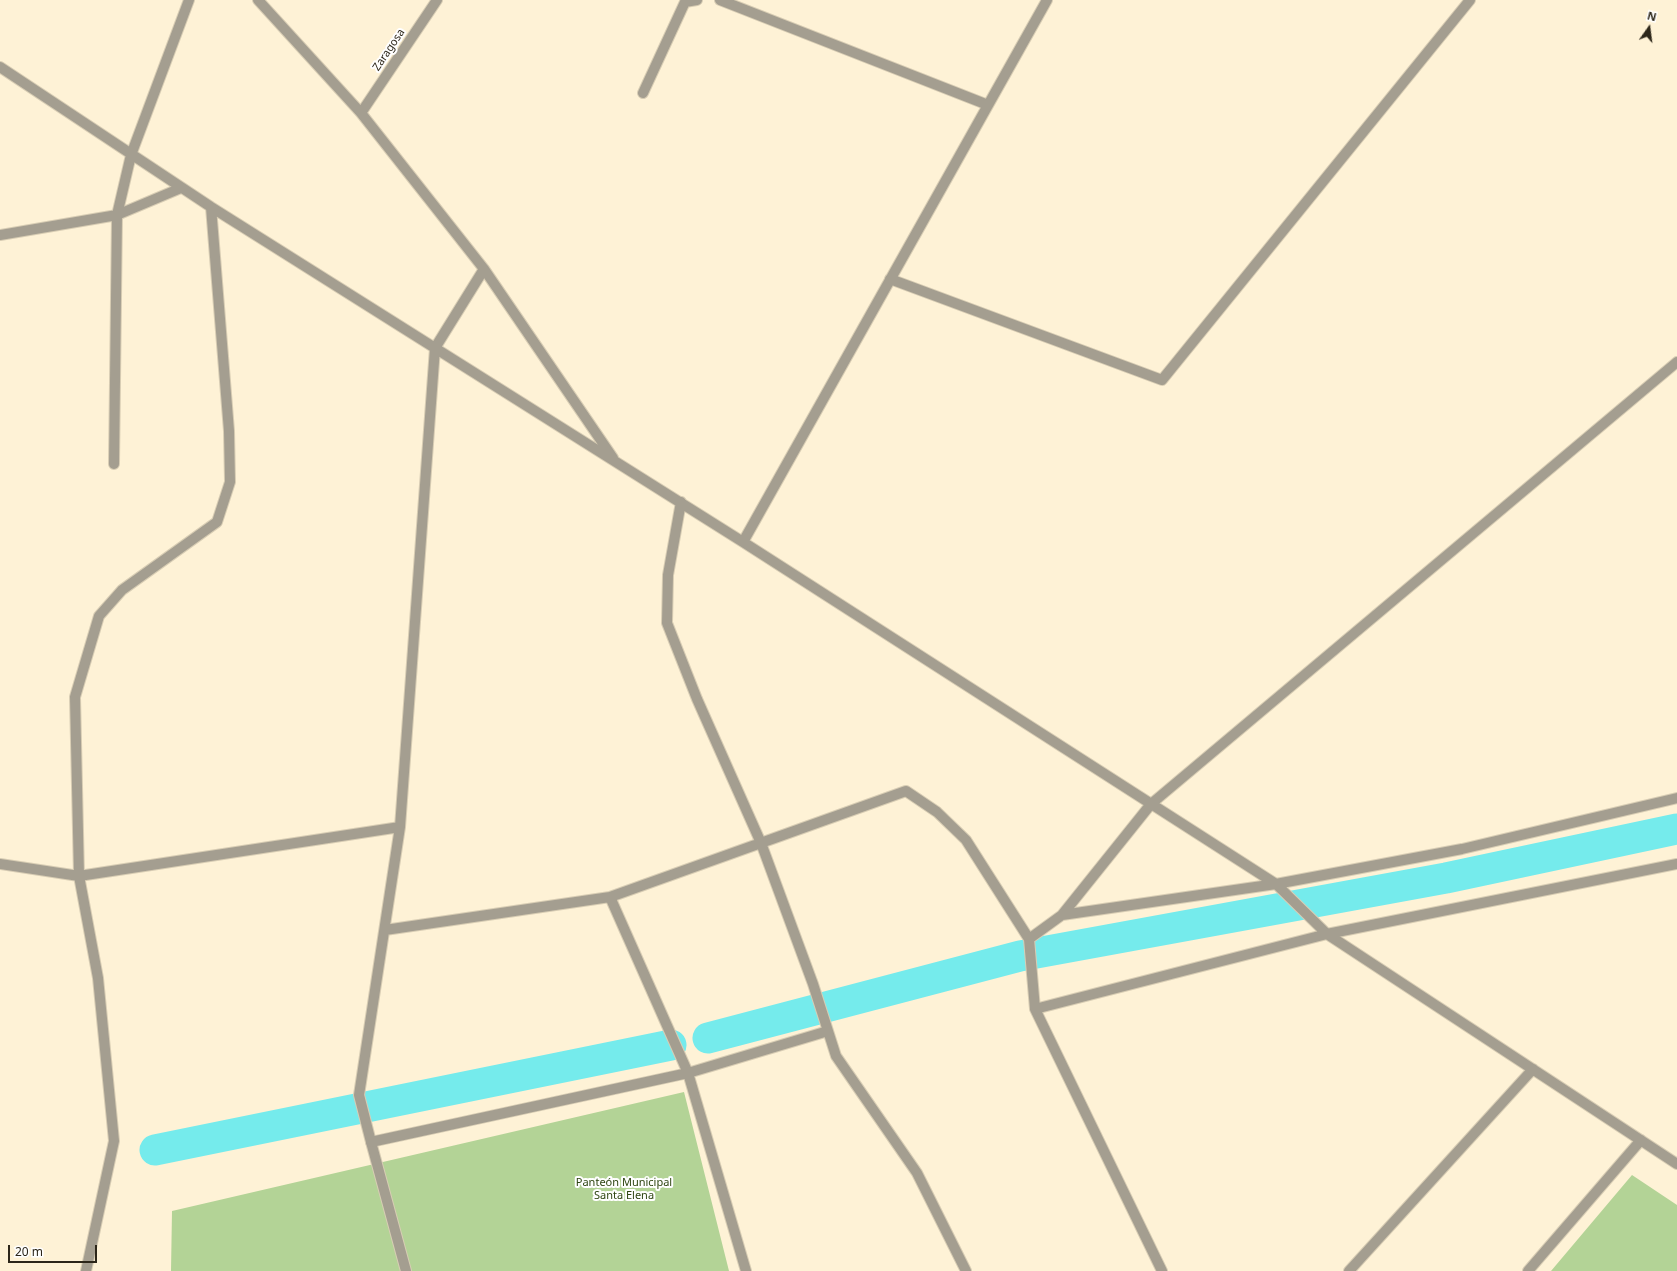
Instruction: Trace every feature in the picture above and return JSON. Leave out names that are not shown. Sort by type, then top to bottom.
[{"type":"street","points":[[114,464],[116,215],[131,155],[189,0]]},
{"type":"street","points":[[258,0],[361,113],[484,269],[615,461]]},
{"type":"street","name":"Zaragosa","points":[[361,113],[437,0]]},
{"type":"street","points":[[642,93],[685,2],[697,0]]},
{"type":"street","points":[[720,0],[988,105]]},
{"type":"street","points":[[743,542],[1047,0]]},
{"type":"street","points":[[890,279],[1162,380],[1470,0]]},
{"type":"street","points":[[0,67],[181,188],[743,542],[1276,884],[1327,934],[1677,1164]]},
{"type":"street","points":[[0,235],[116,215],[181,188]]},
{"type":"street","points":[[86,1271],[114,1141],[98,978],[79,876],[75,697],[99,616],[122,590],[217,522],[230,482],[229,431],[211,207]]},
{"type":"street","points":[[406,1271],[359,1095],[400,827],[435,348],[484,269]]},
{"type":"street","points":[[1029,939],[1062,915],[1151,804],[1677,362]]},
{"type":"street","points":[[680,502],[668,574],[667,623],[697,700],[761,843],[813,984],[836,1056],[917,1173],[966,1271]]},
{"type":"street","points":[[385,930],[610,897],[906,791],[937,812],[966,840],[1029,939],[1035,1009],[1162,1271]]},
{"type":"street","points":[[1062,915],[1276,884],[1462,849],[1677,798]]},
{"type":"street","points":[[0,864],[79,876],[400,827]]},
{"type":"street","points":[[1035,1009],[1327,934],[1677,864]]},
{"type":"street","points":[[610,897],[688,1073],[746,1271]]},
{"type":"street","points":[[371,1142],[688,1073],[828,1031]]},
{"type":"street","points":[[1349,1271],[1533,1069]]},
{"type":"street","points":[[1528,1271],[1641,1140]]},
{"type":"green space","name":"Panteón Municipal Santa Elena","points":[[684,1092],[729,1271],[171,1271],[172,1211]]},
{"type":"green space","points":[[1632,1175],[1677,1205],[1677,1271],[1551,1271]]},
{"type":"waterway","points":[[708,1038],[1020,956],[1446,878],[1677,829]]},
{"type":"waterway","points":[[155,1150],[671,1045]]}]
